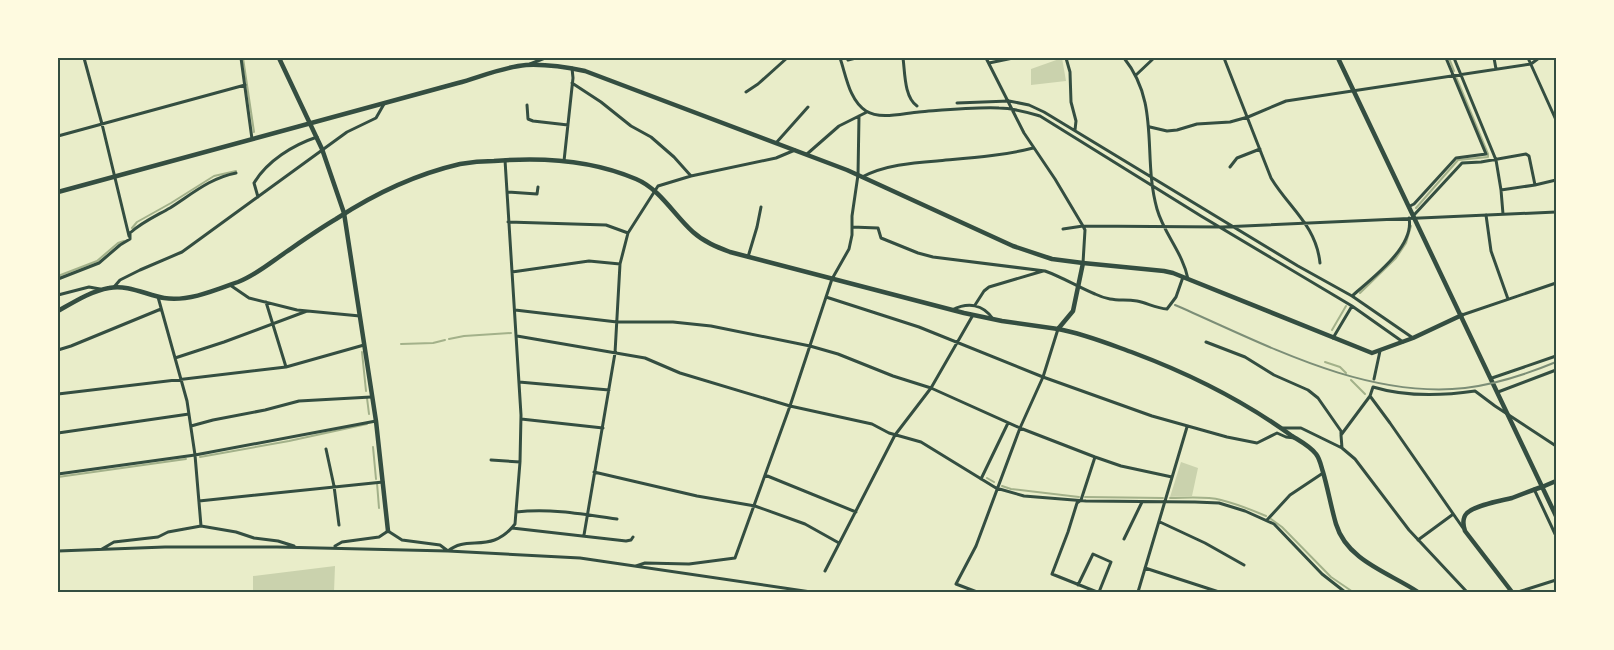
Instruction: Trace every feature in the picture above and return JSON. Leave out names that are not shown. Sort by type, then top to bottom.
[{"type":"street","points":[[84,58],[116,176],[117,192],[130,240]]},
{"type":"street","points":[[241,58],[252,140]]},
{"type":"street","points":[[282,58],[312,123],[344,214],[376,421],[388,531]]},
{"type":"street","points":[[58,192],[527,65],[545,58]]},
{"type":"street","points":[[746,92],[758,84],[787,58]]},
{"type":"street","points":[[840,58],[850,90],[856,100],[868,112]]},
{"type":"street","points":[[847,58],[848,60],[856,58]]},
{"type":"street","points":[[903,58],[908,94],[911,102],[917,106]]},
{"type":"street","points":[[977,592],[956,584],[976,546],[996,488],[1043,377],[1058,329],[1073,311],[1083,263],[1085,230],[1055,178],[1024,134],[1009,100],[986,58]]},
{"type":"street","points":[[989,63],[1012,58]]},
{"type":"street","points":[[1066,58],[1070,72],[1071,102],[1076,121],[1075,130]]},
{"type":"street","points":[[852,228],[878,228],[882,238],[918,254],[1045,271],[1096,295],[1114,301],[1137,301],[1159,308],[1167,308],[1176,297],[1185,278],[1186,266],[1158,212],[1150,176],[1150,127],[1136,75],[1124,58]]},
{"type":"street","points":[[1136,75],[1154,58]]},
{"type":"street","points":[[1224,58],[1271,178],[1306,222],[1319,249],[1320,263]]},
{"type":"street","points":[[1338,58],[1492,378],[1556,516]]},
{"type":"street","points":[[1410,206],[1414,204],[1456,158],[1486,154],[1446,58]]},
{"type":"street","points":[[1454,58],[1496,160],[1502,190],[1503,214]]},
{"type":"street","points":[[1494,58],[1496,69]]},
{"type":"street","points":[[1528,58],[1556,120]]},
{"type":"street","points":[[1150,127],[1166,131],[1197,124],[1230,122],[1248,117],[1286,101],[1453,74],[1531,64],[1539,58]]},
{"type":"street","points":[[527,65],[572,68],[649,94],[807,154],[1013,246],[1052,259],[1164,271],[1369,352],[1380,351],[1462,315],[1556,282]]},
{"type":"street","points":[[564,161],[572,68]]},
{"type":"street","points":[[572,83],[601,102],[631,126],[651,137],[674,157],[691,176]]},
{"type":"street","points":[[58,136],[245,85]]},
{"type":"street","points":[[957,103],[1009,100],[1036,109],[1075,130],[1298,266],[1352,296],[1413,338]]},
{"type":"street","points":[[114,287],[120,280],[182,252],[347,132],[376,118],[384,104]]},
{"type":"street","points":[[527,105],[528,118],[534,121],[568,125]]},
{"type":"street","points":[[776,143],[808,107]]},
{"type":"street","points":[[807,154],[839,126],[868,112],[888,115],[984,108],[1013,109],[1040,116],[1352,306],[1403,342]]},
{"type":"street","points":[[636,566],[645,563],[679,565],[735,558],[790,406],[832,279],[849,249],[852,216],[859,176],[859,116]]},
{"type":"street","points":[[258,197],[254,182],[262,172],[297,145],[317,137]]},
{"type":"street","points":[[859,176],[872,171],[906,164],[981,157],[1034,148]]},
{"type":"street","points":[[1230,167],[1237,158],[1260,149]]},
{"type":"street","points":[[584,535],[615,353],[620,264],[628,233],[658,186],[691,176],[776,158],[796,150]]},
{"type":"street","points":[[1352,296],[1394,257],[1404,242],[1413,217],[1462,162],[1496,160],[1526,154],[1529,156],[1535,185]]},
{"type":"street","points":[[448,551],[455,545],[495,541],[515,524],[521,419],[505,160]]},
{"type":"street","points":[[58,311],[90,294],[114,287],[122,287],[158,297],[177,299],[230,284],[253,275],[344,214],[386,191],[463,163],[505,160],[564,161],[620,173],[639,180],[654,191],[701,238],[721,249],[748,258],[951,310],[1074,332],[1189,375],[1215,388],[1283,428],[1317,455],[1336,525],[1347,544],[1354,553],[1418,592]]},
{"type":"street","points":[[130,240],[130,233],[208,182],[225,175],[236,174]]},
{"type":"street","points":[[1502,190],[1556,180]]},
{"type":"street","points":[[507,192],[537,194],[538,188]]},
{"type":"street","points":[[748,258],[761,207]]},
{"type":"street","points":[[1063,229],[1083,226],[1222,228],[1306,222],[1556,212]]},
{"type":"street","points":[[1486,215],[1491,251],[1508,299]]},
{"type":"street","points":[[508,222],[606,225],[628,233]]},
{"type":"street","points":[[58,279],[99,263],[120,245],[130,240]]},
{"type":"street","points":[[512,272],[589,260],[620,264]]},
{"type":"street","points":[[975,305],[984,291],[989,288],[1045,271]]},
{"type":"street","points":[[230,284],[249,298],[307,311],[361,316]]},
{"type":"street","points":[[58,295],[89,287],[104,289]]},
{"type":"street","points":[[158,297],[189,414],[195,455],[200,526]]},
{"type":"street","points":[[826,297],[885,315],[1043,377],[1152,416],[1257,443],[1277,433],[1286,437],[1296,438]]},
{"type":"street","points":[[266,302],[286,367]]},
{"type":"street","points":[[951,310],[959,306],[975,305],[987,310],[993,319]]},
{"type":"street","points":[[1333,338],[1352,306]]},
{"type":"street","points":[[58,350],[162,309]]},
{"type":"street","points":[[514,310],[617,322],[673,322],[711,326],[810,346],[838,354],[893,376],[931,388],[1008,423],[1095,457],[1130,468],[1172,477]]},
{"type":"street","points":[[175,358],[307,311]]},
{"type":"street","points":[[825,571],[895,435],[931,388],[973,315]]},
{"type":"street","points":[[517,336],[645,358],[680,373],[790,406],[872,424],[895,435],[921,442],[996,488],[1024,496],[1081,500],[1219,504],[1267,520],[1280,530],[1339,591],[1345,592]]},
{"type":"street","points":[[1206,342],[1245,357],[1274,375],[1308,390],[1318,398],[1341,431],[1342,448]]},
{"type":"street","points":[[58,394],[181,381],[286,367],[364,345]]},
{"type":"street","points":[[1374,379],[1380,351]]},
{"type":"street","points":[[1492,378],[1556,356]]},
{"type":"street","points":[[1498,392],[1556,370]]},
{"type":"street","points":[[519,382],[609,390]]},
{"type":"street","points":[[1341,435],[1370,396],[1373,388],[1404,394],[1448,394],[1475,391],[1556,446]]},
{"type":"street","points":[[1370,396],[1452,514],[1512,592]]},
{"type":"street","points":[[191,426],[300,401],[371,397]]},
{"type":"street","points":[[58,433],[189,414]]},
{"type":"street","points":[[521,419],[603,428]]},
{"type":"street","points":[[58,474],[195,455],[376,421]]},
{"type":"street","points":[[981,479],[1008,423]]},
{"type":"street","points":[[1138,592],[1187,426]]},
{"type":"street","points":[[1283,428],[1301,428],[1342,448],[1354,458],[1418,540],[1467,592]]},
{"type":"street","points":[[326,449],[334,486],[339,525]]},
{"type":"street","points":[[1078,585],[1093,554],[1111,562],[1098,592],[1078,585],[1052,574],[1077,503],[1081,500],[1095,457]]},
{"type":"street","points":[[491,460],[520,462]]},
{"type":"street","points":[[594,472],[697,496],[755,506],[805,524],[840,543]]},
{"type":"street","points":[[1267,520],[1290,495],[1323,473]]},
{"type":"street","points":[[765,475],[856,512]]},
{"type":"street","points":[[199,501],[383,482]]},
{"type":"street","points":[[1465,531],[1464,517],[1473,509],[1556,482]]},
{"type":"street","points":[[1534,489],[1556,536]]},
{"type":"street","points":[[1124,539],[1142,502]]},
{"type":"street","points":[[516,512],[541,510],[617,519]]},
{"type":"street","points":[[1418,540],[1452,514]]},
{"type":"street","points":[[1160,522],[1205,543],[1244,565]]},
{"type":"street","points":[[101,549],[114,542],[158,537],[168,532],[200,526],[236,532],[254,538],[278,541],[298,548]]},
{"type":"street","points":[[512,528],[626,541],[631,540],[633,537]]},
{"type":"street","points":[[333,548],[342,542],[379,538],[388,531]]},
{"type":"street","points":[[388,531],[402,540],[440,545],[448,551]]},
{"type":"street","points":[[58,551],[174,547],[333,548],[448,551],[580,558],[811,592]]},
{"type":"street","points":[[1146,568],[1219,592]]},
{"type":"street","points":[[1518,592],[1556,580]]},
{"type":"green space","points":[[1062,58],[1066,81],[1031,85],[1031,69]]},
{"type":"green space","points":[[1181,462],[1198,468],[1192,496],[1170,497]]},
{"type":"green space","points":[[335,566],[334,592],[253,592],[253,576]]},
{"type":"waterway","points":[[243,58],[254,132]]},
{"type":"waterway","points":[[1449,58],[1454,71]]},
{"type":"waterway","points":[[1416,208],[1458,160],[1488,157],[1456,77]]},
{"type":"waterway","points":[[132,228],[137,222],[214,176],[236,171]]},
{"type":"waterway","points":[[1360,293],[1396,258],[1406,243],[1411,226]]},
{"type":"waterway","points":[[58,276],[97,261],[118,243],[124,241]]},
{"type":"waterway","points":[[1332,330],[1346,306]]},
{"type":"waterway","points":[[449,339],[464,336],[511,333]]},
{"type":"waterway","points":[[401,344],[433,343],[445,340]]},
{"type":"waterway","points":[[362,352],[366,391]]},
{"type":"waterway","points":[[1325,362],[1340,367],[1346,373]]},
{"type":"waterway","points":[[1351,380],[1365,394]]},
{"type":"waterway","points":[[367,398],[369,414]]},
{"type":"waterway","points":[[200,457],[289,441],[367,424]]},
{"type":"waterway","points":[[373,447],[376,479]]},
{"type":"waterway","points":[[58,477],[186,459]]},
{"type":"waterway","points":[[987,478],[994,482]]},
{"type":"waterway","points":[[377,483],[379,508]]},
{"type":"waterway","points":[[1002,486],[1011,489],[1079,497]]},
{"type":"waterway","points":[[1085,497],[1163,498]]},
{"type":"waterway","points":[[1170,498],[1215,499],[1239,505],[1266,516]]},
{"type":"waterway","points":[[1271,519],[1282,527],[1331,577],[1353,592]]},
{"type":"railway","points":[[1175,305],[1244,336],[1316,365],[1353,377],[1390,385],[1427,389],[1465,388],[1512,378],[1556,362]]}]
